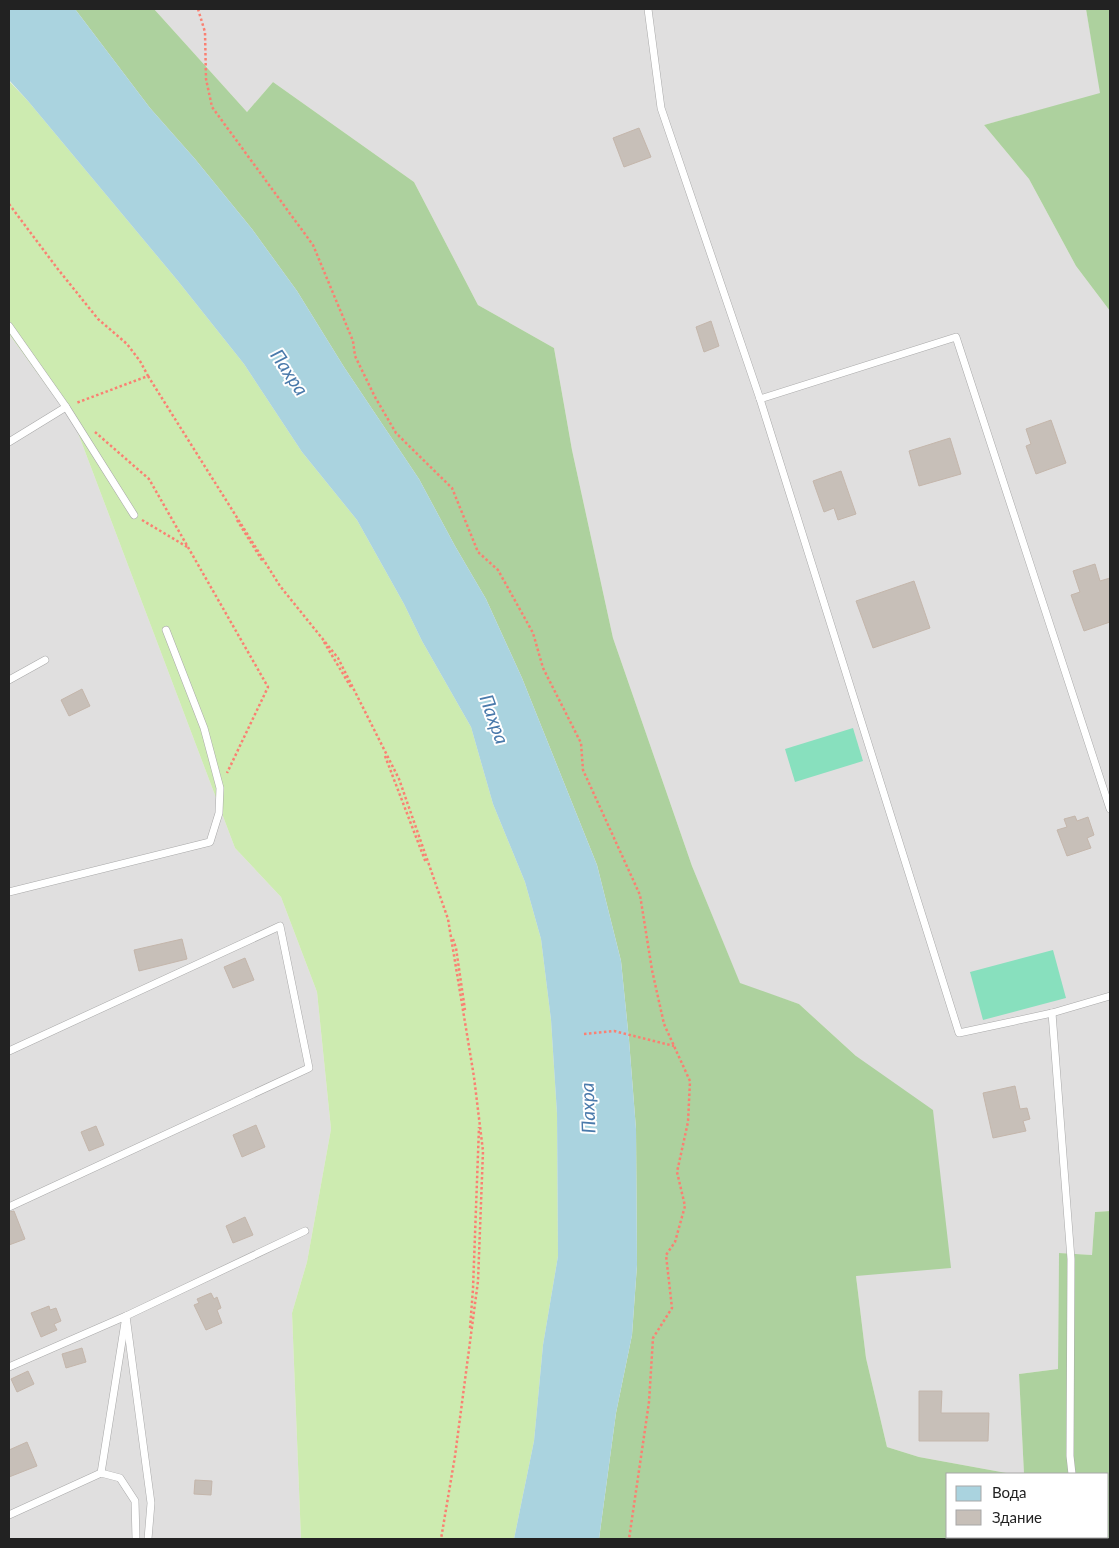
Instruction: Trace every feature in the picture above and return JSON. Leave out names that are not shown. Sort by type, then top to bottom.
[{"type":"lane","points":[[648,9],[661,108],[760,399],[959,1033],[1052,1013],[1110,996]]},
{"type":"lane","points":[[9,326],[66,407],[134,515]]},
{"type":"lane","points":[[760,399],[956,337],[1110,809]]},
{"type":"lane","points":[[9,442],[66,407]]},
{"type":"lane","points":[[9,892],[210,842],[219,813],[220,788],[204,728],[166,630]]},
{"type":"lane","points":[[9,680],[45,660]]},
{"type":"lane","points":[[9,1051],[280,926],[310,1068],[9,1207]]},
{"type":"lane","points":[[1052,1013],[1071,1259],[1070,1456],[1072,1473]]},
{"type":"lane","points":[[9,1367],[126,1316],[305,1231]]},
{"type":"lane","points":[[101,1474],[126,1316]]},
{"type":"lane","points":[[126,1316],[151,1503],[148,1539]]},
{"type":"lane","points":[[9,1515],[101,1474],[120,1478],[136,1501],[136,1539]]},
{"type":"path","points":[[198,9],[205,32],[206,79],[212,107],[313,245],[353,341],[355,356],[396,433],[452,488],[478,552],[498,570],[532,633],[543,668],[581,743],[583,770],[640,895],[652,970],[664,1024],[690,1081],[688,1122],[677,1172],[685,1206],[674,1242],[666,1255],[672,1308],[653,1338],[649,1402],[629,1539]]},
{"type":"path","points":[[9,204],[98,318],[127,344],[140,361],[258,554],[314,626],[373,725],[433,880],[456,948],[479,1121],[474,1289],[466,1378],[450,1493],[440,1539]]},
{"type":"path","points":[[66,407],[148,376]]},
{"type":"path","points":[[94,431],[150,479],[268,687],[220,788]]},
{"type":"path","points":[[134,515],[189,548]]},
{"type":"path","points":[[584,1034],[614,1031],[674,1046]]},
{"type":"shaded area","points":[[154,9],[1086,9],[1101,94],[984,125],[1029,179],[1076,266],[1110,311],[1110,1211],[1095,1212],[1092,1255],[1059,1253],[1058,1369],[1019,1374],[1024,1473],[1007,1473],[919,1457],[887,1447],[866,1358],[856,1276],[856,1056],[799,1004],[740,984],[692,866],[613,638],[572,450],[554,348],[478,305],[414,182],[273,82],[247,112]]},
{"type":"shaded area","points":[[9,334],[75,425],[235,848],[281,897],[317,992],[331,1129],[307,1262],[292,1313],[301,1539],[9,1539]]},
{"type":"green space","points":[[75,9],[154,9],[247,112],[273,82],[414,182],[478,305],[554,348],[572,450],[613,638],[692,866],[740,983],[799,1004],[856,1056],[933,1110],[951,1268],[856,1276],[866,1358],[887,1447],[919,1457],[1007,1473],[946,1473],[946,1538],[1109,1538],[1109,1473],[1024,1473],[1019,1374],[1058,1369],[1059,1253],[1092,1255],[1095,1212],[1110,1211],[1110,1539],[599,1539],[616,1413],[632,1335],[637,1265],[636,1129],[629,1040],[621,961],[597,865],[522,678],[486,599],[419,479],[344,367],[297,291],[252,229],[195,159],[150,108]]},
{"type":"green space","points":[[1086,9],[1110,9],[1110,311],[1076,266],[1029,179],[984,125],[1100,93]]},
{"type":"green space","points":[[9,81],[28,101],[178,281],[244,364],[302,452],[357,520],[471,727],[493,804],[525,882],[541,939],[551,1020],[557,1114],[558,1256],[543,1345],[534,1441],[514,1539],[301,1539],[292,1313],[307,1262],[331,1129],[317,992],[281,897],[235,848],[75,425],[9,334]]},
{"type":"green space","points":[[853,728],[863,761],[795,782],[785,749]]},
{"type":"green space","points":[[1053,950],[1066,998],[983,1020],[970,972]]},
{"type":"water","name":"Пахра","points":[[9,9],[75,9],[150,108],[195,159],[252,229],[297,291],[344,367],[419,479],[486,599],[522,678],[597,865],[621,961],[629,1040],[636,1129],[637,1265],[632,1335],[616,1413],[599,1539],[514,1539],[534,1441],[543,1345],[558,1256],[557,1114],[551,1020],[541,939],[525,882],[493,804],[471,727],[357,520],[302,452],[244,364],[178,281],[9,80]]},
{"type":"building","points":[[639,128],[651,157],[624,167],[613,138]]},
{"type":"building","points":[[711,321],[719,346],[704,352],[696,327]]},
{"type":"building","points":[[1051,420],[1066,463],[1036,474],[1026,446],[1031,444],[1026,429]]},
{"type":"building","points":[[950,438],[961,474],[919,486],[909,451]]},
{"type":"building","points":[[841,471],[856,514],[838,520],[834,508],[824,512],[813,481]]},
{"type":"building","points":[[1095,564],[1100,581],[1110,578],[1110,622],[1084,631],[1071,595],[1080,592],[1073,571]]},
{"type":"building","points":[[914,581],[930,628],[873,648],[856,601]]},
{"type":"building","points":[[82,689],[90,706],[69,716],[61,700]]},
{"type":"building","points":[[1075,816],[1077,821],[1088,817],[1094,835],[1087,838],[1091,848],[1067,856],[1057,830],[1067,827],[1064,819]]},
{"type":"building","points":[[182,939],[187,959],[139,971],[134,950]]},
{"type":"building","points":[[245,958],[254,980],[233,988],[224,967]]},
{"type":"building","points":[[1015,1086],[1020,1109],[1027,1108],[1030,1119],[1023,1121],[1026,1131],[993,1138],[983,1093]]},
{"type":"building","points":[[256,1125],[265,1147],[242,1157],[233,1135]]},
{"type":"building","points":[[96,1126],[104,1145],[89,1151],[81,1132]]},
{"type":"building","points":[[14,1211],[25,1239],[9,1245],[9,1212]]},
{"type":"building","points":[[245,1217],[253,1235],[233,1243],[226,1226]]},
{"type":"building","points":[[211,1293],[214,1299],[217,1297],[221,1308],[217,1310],[222,1323],[206,1330],[194,1305],[199,1303],[197,1299]]},
{"type":"building","points":[[49,1306],[50,1310],[56,1308],[61,1321],[54,1324],[57,1330],[41,1337],[31,1313]]},
{"type":"building","points":[[82,1348],[86,1362],[66,1368],[62,1354]]},
{"type":"building","points":[[28,1371],[34,1384],[17,1392],[11,1379]]},
{"type":"building","points":[[919,1391],[942,1391],[941,1413],[989,1413],[988,1441],[919,1441]]},
{"type":"building","points":[[27,1442],[37,1466],[9,1477],[9,1450]]},
{"type":"building","points":[[195,1480],[212,1481],[211,1495],[194,1494]]}]
